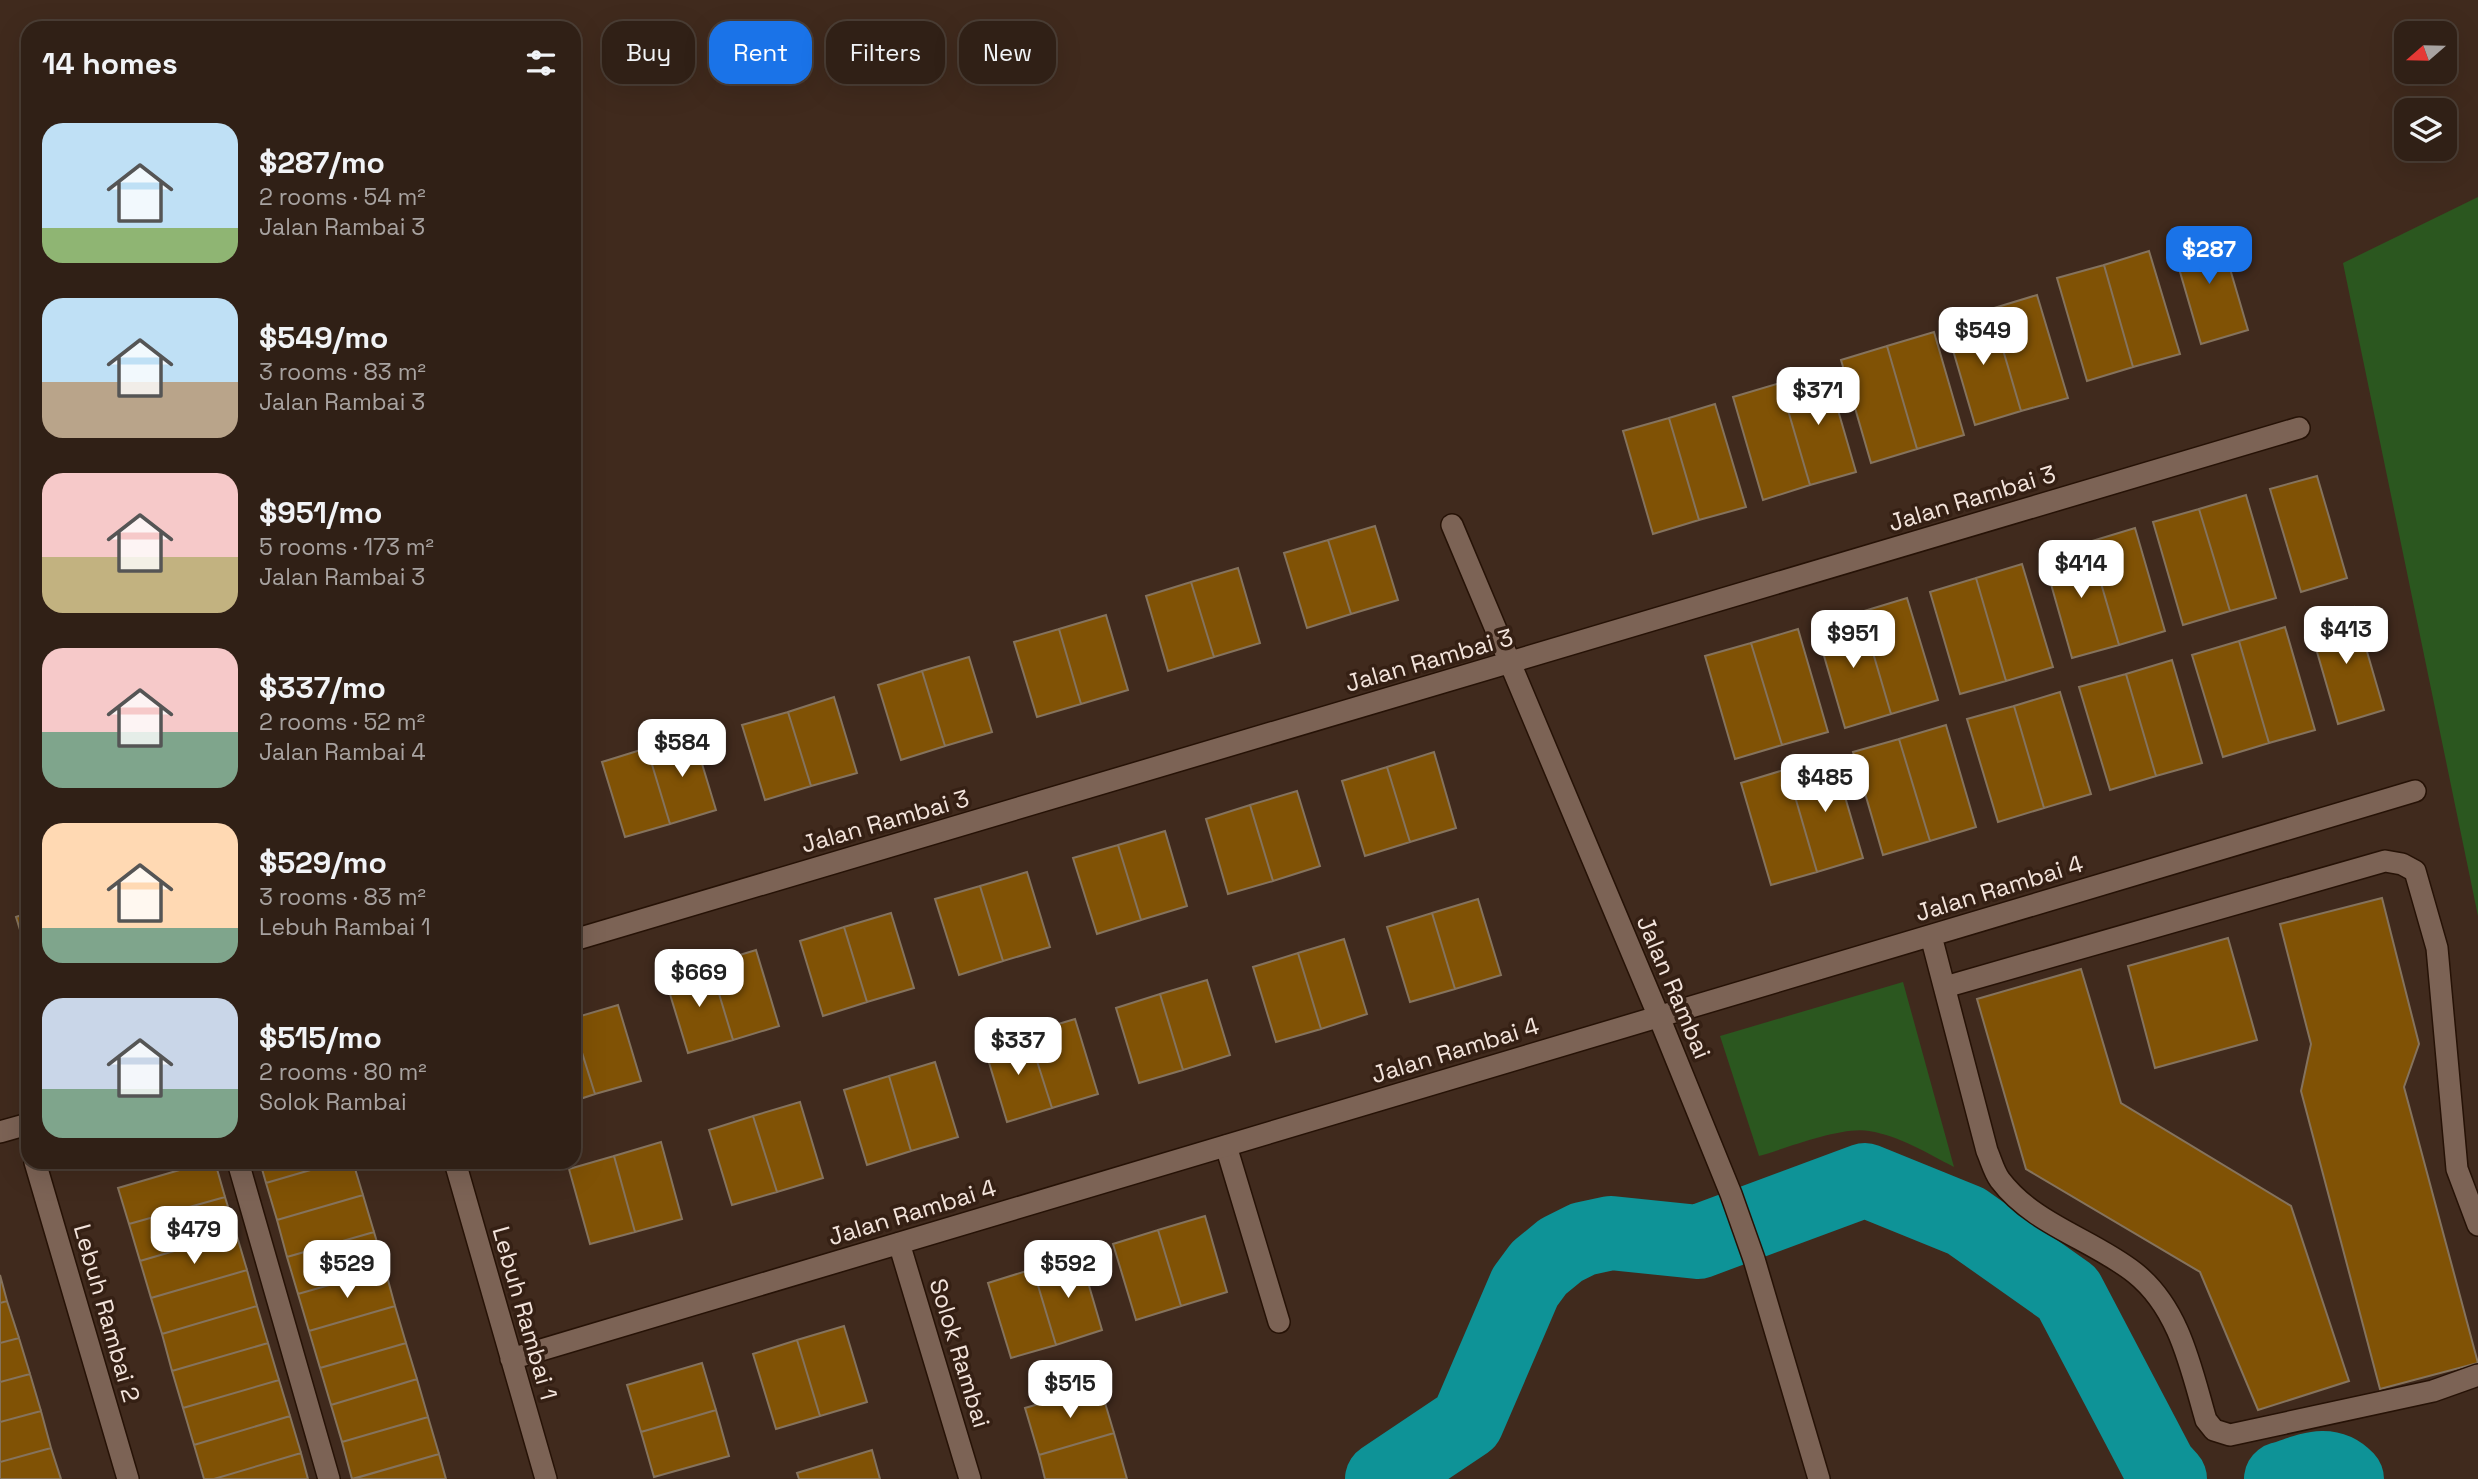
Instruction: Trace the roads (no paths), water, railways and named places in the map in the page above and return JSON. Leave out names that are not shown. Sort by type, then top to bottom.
[{"type":"street","name":"Jalan Rambai 3","points":[[581,938],[2298,428]]},
{"type":"street","name":"Jalan Rambai","points":[[1452,524],[1731,1194],[1754,1259],[1819,1479]]},
{"type":"street","name":"Jalan Rambai 4","points":[[511,1359],[2415,791]]},
{"type":"street","points":[[1945,987],[2385,861],[2402,864],[2415,871],[2437,948],[2457,1169],[2478,1225]]},
{"type":"street","points":[[1931,936],[1987,1151],[1998,1178],[2023,1205],[2136,1274],[2167,1309],[2183,1342],[2206,1420],[2214,1430],[2230,1435],[2432,1391],[2478,1375]]},
{"type":"street","points":[[0,1132],[21,1130]]},
{"type":"street","points":[[1226,1146],[1279,1322]]},
{"type":"street","name":"Lebuh Rambai 2","points":[[37,1169],[128,1479]]},
{"type":"street","points":[[240,1169],[330,1479]]},
{"type":"street","name":"Lebuh Rambai 1","points":[[457,1169],[546,1479]]},
{"type":"street","name":"Solok Rambai","points":[[899,1243],[970,1479]]},
{"type":"waterway","points":[[1382,1479],[1467,1422],[1525,1287],[1539,1268],[1561,1250],[1583,1239],[1611,1233],[1698,1242],[1865,1180],[1966,1221],[2068,1293],[2160,1468],[2170,1479]]},
{"type":"waterway","points":[[2281,1479],[2316,1468],[2332,1469],[2347,1479]]}]
